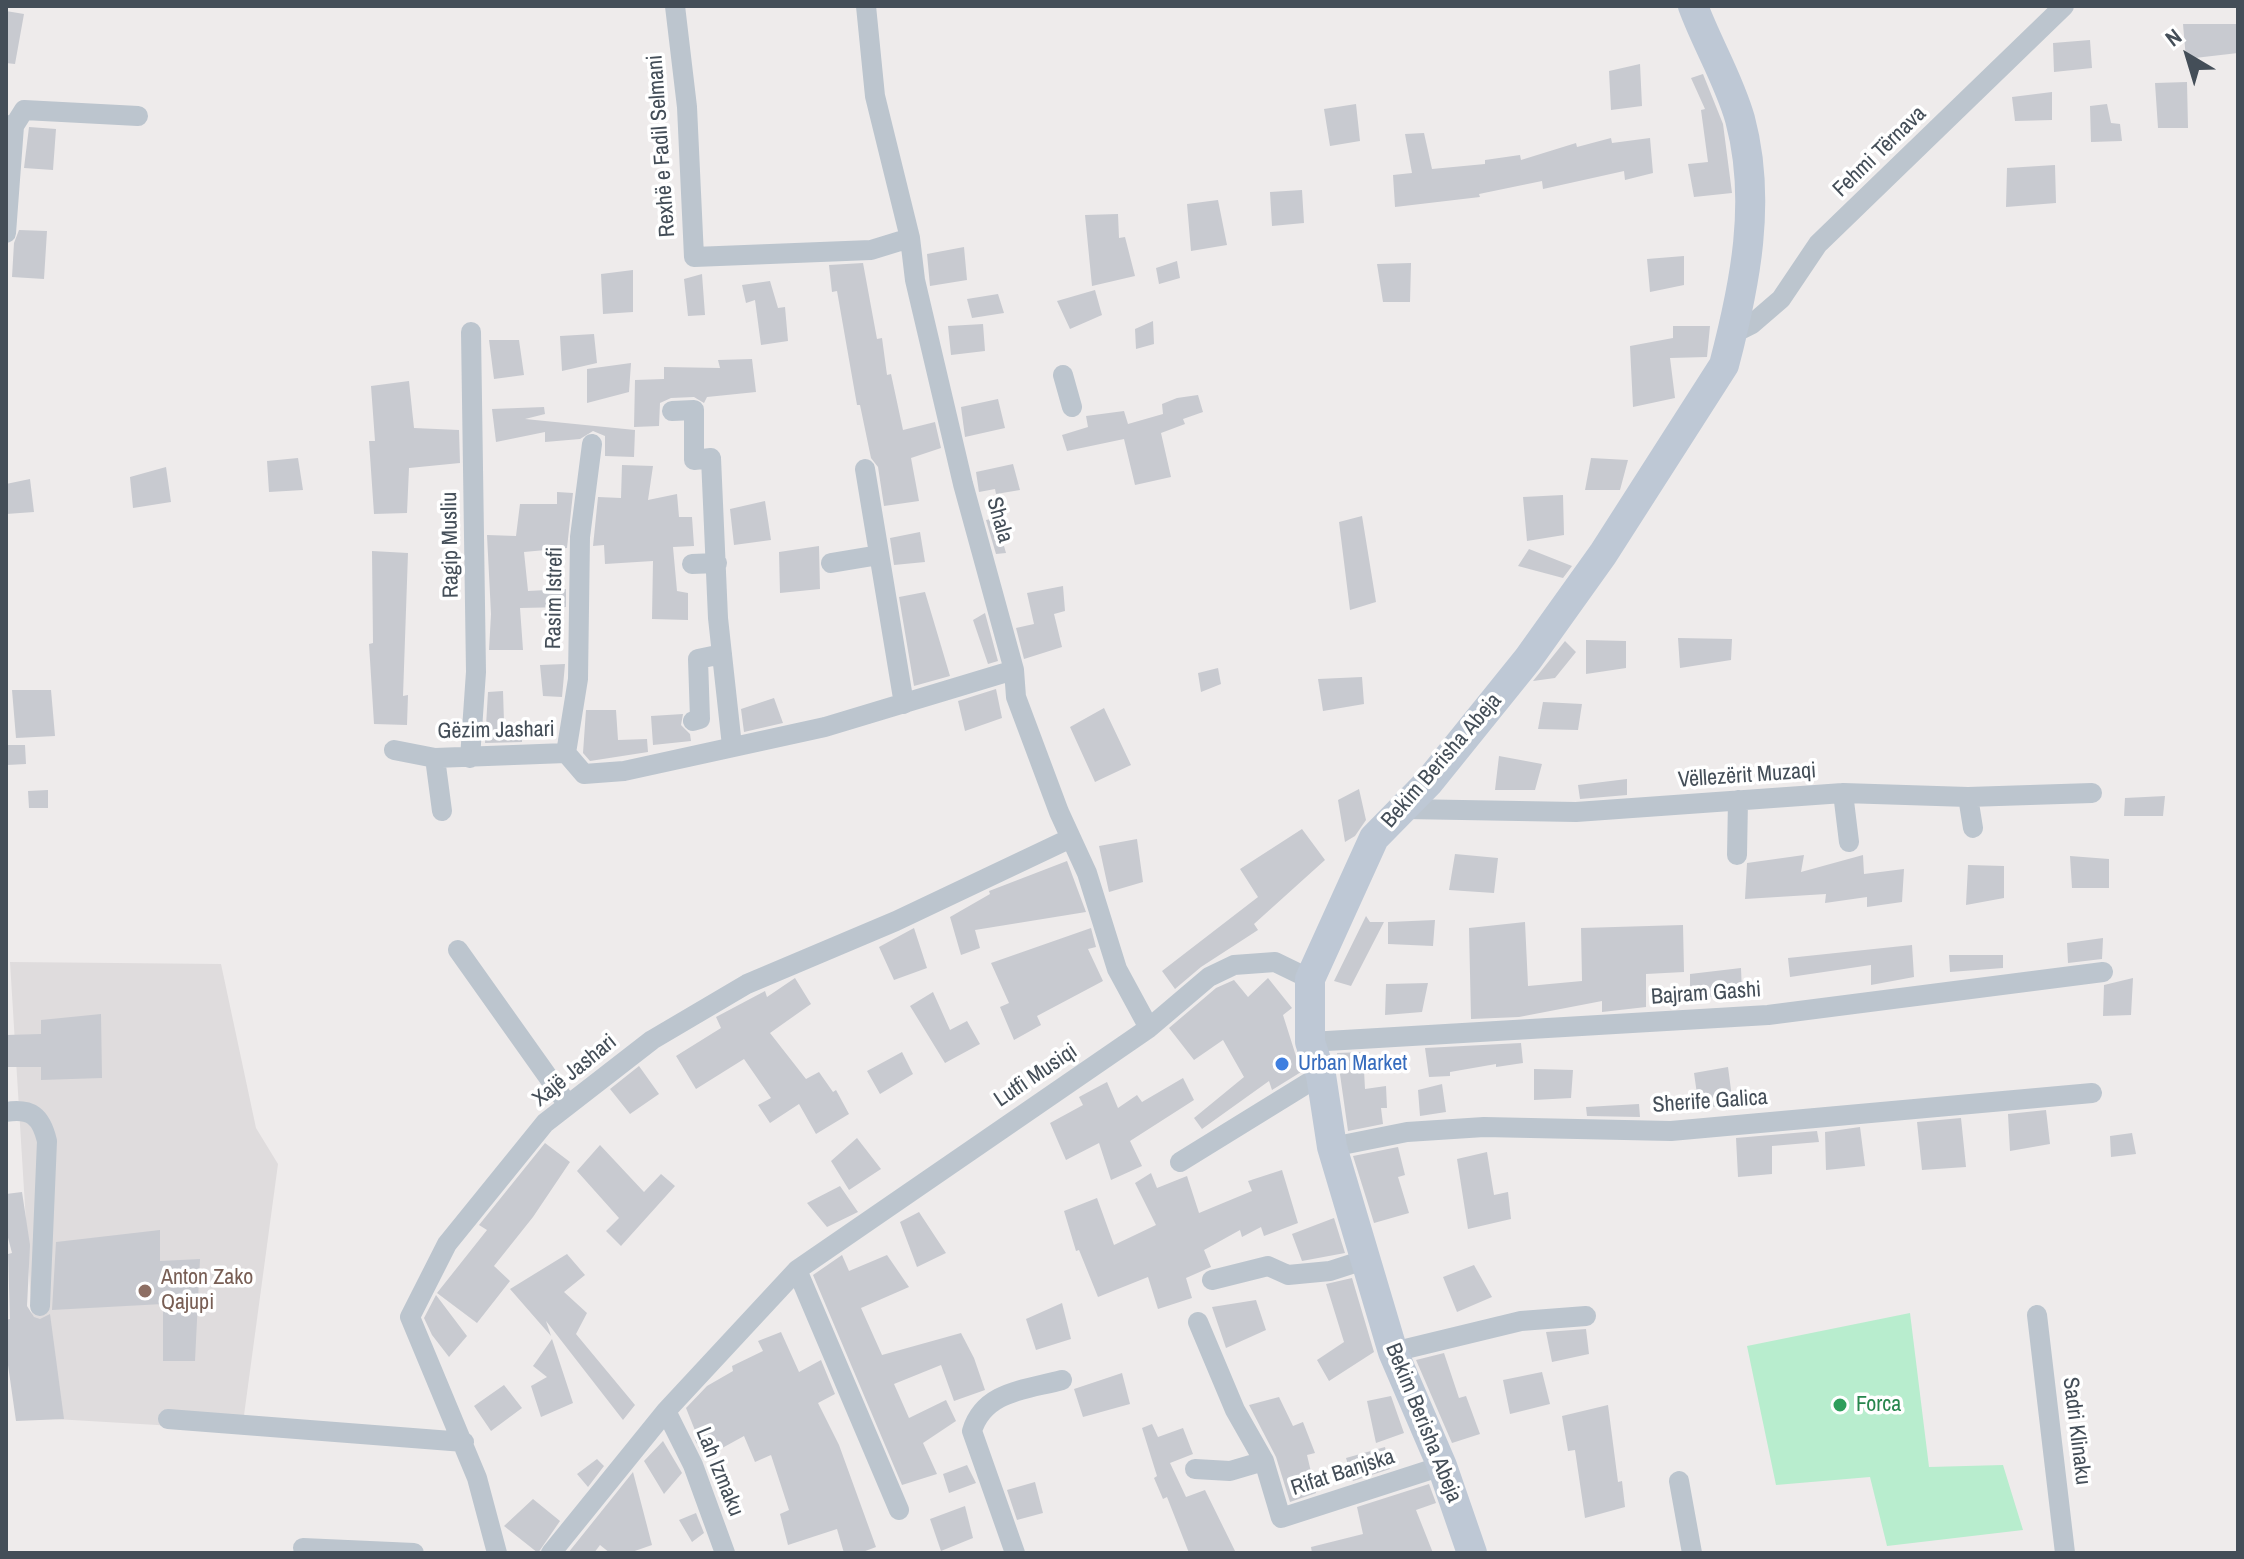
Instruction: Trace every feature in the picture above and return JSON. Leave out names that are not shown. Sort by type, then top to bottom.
[{"type":"street","name":"Rexhë e Fadil Selmani","points":[[675,6],[687,107],[694,257],[871,250],[910,238]]},
{"type":"street","name":"Shala","points":[[866,6],[875,96],[910,238],[915,280],[963,484],[1014,670],[1016,697],[1091,886],[1117,969],[1149,1028]]},
{"type":"street","name":"Bekim Berisha Abeja","points":[[1472,1553],[1442,1466],[1393,1352],[1332,1147],[1321,1075],[1310,1042],[1310,979],[1374,838],[1405,809],[1528,659],[1603,554],[1710,392],[1734,333],[1748,253],[1750,202],[1746,149],[1731,94],[1693,6]]},
{"type":"street","name":"Fehmi Tërnava","points":[[1734,333],[1752,324],[1781,299],[1818,244],[2064,6]]},
{"type":"street","points":[[6,233],[10,126],[24,110],[138,116]]},
{"type":"street","name":"Ragip Musliu","points":[[470,758],[476,672],[471,332]]},
{"type":"street","points":[[1063,375],[1072,407]]},
{"type":"street","points":[[672,411],[694,410],[694,460],[711,458],[722,654],[732,746]]},
{"type":"street","name":"Rasim Istrefi","points":[[566,753],[578,679],[580,537],[592,444]]},
{"type":"street","points":[[865,469],[904,704]]},
{"type":"street","points":[[831,563],[879,555]]},
{"type":"street","points":[[692,564],[717,563]]},
{"type":"street","points":[[693,721],[700,719],[698,659],[722,654]]},
{"type":"street","name":"Gëzim Jashari","points":[[394,750],[435,758],[566,753],[584,774],[624,771],[825,727],[1014,670]]},
{"type":"street","points":[[435,758],[442,811]]},
{"type":"street","points":[[1843,793],[1849,842]]},
{"type":"street","name":"Vëllezërit Muzaqi","points":[[1405,809],[1576,812],[1843,793],[1968,797],[2092,793]]},
{"type":"street","points":[[1968,797],[1973,828]]},
{"type":"street","points":[[1737,855],[1738,800]]},
{"type":"street","name":"Xajë Jashari","points":[[497,1553],[464,1442],[410,1317],[447,1244],[545,1123],[652,1040],[747,984],[896,921],[1071,838]]},
{"type":"street","points":[[458,950],[568,1105]]},
{"type":"street","name":"Lutfi Musiqi","points":[[551,1553],[666,1411],[797,1270],[1149,1028],[1209,977],[1234,965],[1275,962],[1310,979]]},
{"type":"street","name":"Bajram Gashi","points":[[1310,1042],[1768,1015],[2103,972]]},
{"type":"street","points":[[1180,1162],[1321,1075]]},
{"type":"street","name":"Sherife Galica","points":[[1332,1147],[1407,1132],[1484,1127],[1671,1131],[2092,1093]]},
{"type":"street","points":[[6,1112],[22,1110],[35,1114],[43,1124],[47,1141],[40,1306]]},
{"type":"street","points":[[1212,1280],[1268,1266],[1288,1275],[1330,1271],[1364,1260]]},
{"type":"street","points":[[797,1270],[899,1510]]},
{"type":"street","name":"Sadri Klinaku","points":[[2037,1315],[2065,1553]]},
{"type":"street","points":[[1393,1352],[1521,1321],[1586,1316]]},
{"type":"street","name":"Rifat Banjska","points":[[1198,1322],[1235,1410],[1264,1461],[1281,1518],[1442,1466]]},
{"type":"street","points":[[1015,1553],[972,1431],[977,1414],[992,1400],[1062,1380]]},
{"type":"street","name":"Lah Izmaku","points":[[666,1411],[693,1465],[725,1553]]},
{"type":"street","points":[[168,1419],[464,1442]]},
{"type":"street","points":[[1195,1469],[1230,1471],[1264,1461]]},
{"type":"street","points":[[1679,1481],[1692,1553]]},
{"type":"street","points":[[303,1548],[414,1553]]},
{"type":"shaded area","name":"Anton Zako Qajupi","points":[[10,962],[221,964],[256,1128],[278,1164],[242,1430],[38,1418]]},
{"type":"green space","name":"Forca","points":[[1910,1313],[1929,1467],[2003,1465],[2023,1530],[1887,1546],[1870,1477],[1776,1485],[1747,1346]]},
{"type":"building","points":[[6,11],[24,14],[15,64],[6,63]]},
{"type":"building","points":[[2183,24],[2238,24],[2238,53],[2186,59]]},
{"type":"building","points":[[2090,40],[2092,68],[2054,72],[2053,43]]},
{"type":"building","points":[[1640,64],[1642,106],[1611,110],[1609,71]]},
{"type":"building","points":[[1703,74],[1723,124],[1732,193],[1694,197],[1688,164],[1708,162],[1701,110],[1705,109],[1691,78]]},
{"type":"building","points":[[2187,82],[2188,128],[2158,128],[2155,83]]},
{"type":"building","points":[[2052,92],[2052,120],[2015,121],[2012,97]]},
{"type":"building","points":[[1356,104],[1360,141],[1330,146],[1324,109]]},
{"type":"building","points":[[2107,104],[2111,123],[2120,124],[2122,141],[2091,142],[2090,106]]},
{"type":"building","points":[[29,127],[56,129],[53,170],[24,168]]},
{"type":"building","points":[[1424,133],[1432,169],[1485,164],[1485,160],[1520,155],[1521,160],[1576,143],[1577,147],[1611,138],[1612,143],[1650,138],[1653,173],[1625,180],[1624,171],[1543,189],[1542,181],[1479,194],[1480,197],[1395,207],[1393,175],[1412,173],[1405,134]]},
{"type":"building","points":[[2055,165],[2056,203],[2006,207],[2007,168]]},
{"type":"building","points":[[1302,190],[1304,223],[1272,226],[1270,192]]},
{"type":"building","points":[[1218,200],[1227,245],[1191,251],[1187,204]]},
{"type":"building","points":[[1118,214],[1119,238],[1125,237],[1135,276],[1092,286],[1085,215]]},
{"type":"building","points":[[19,230],[47,231],[44,279],[12,277],[14,243]]},
{"type":"building","points":[[964,247],[967,280],[930,286],[927,254]]},
{"type":"building","points":[[1684,256],[1684,285],[1650,292],[1647,259]]},
{"type":"building","points":[[1177,261],[1180,278],[1159,284],[1156,268]]},
{"type":"building","points":[[863,263],[877,339],[882,338],[887,375],[891,374],[903,430],[935,422],[941,448],[911,458],[919,501],[884,506],[878,467],[871,458],[860,405],[857,405],[837,291],[832,292],[829,265]]},
{"type":"building","points":[[1411,263],[1410,302],[1383,302],[1377,264]]},
{"type":"building","points":[[633,270],[633,312],[603,314],[601,274]]},
{"type":"building","points":[[702,274],[705,315],[688,316],[684,279]]},
{"type":"building","points":[[770,281],[778,308],[785,307],[788,341],[761,345],[755,300],[746,303],[742,285]]},
{"type":"building","points":[[1095,290],[1102,315],[1070,329],[1057,301]]},
{"type":"building","points":[[998,294],[1004,313],[972,318],[967,299]]},
{"type":"building","points":[[1153,321],[1154,344],[1136,349],[1135,329]]},
{"type":"building","points":[[983,324],[985,351],[951,355],[948,326]]},
{"type":"building","points":[[1673,326],[1710,326],[1707,357],[1670,358],[1675,398],[1633,407],[1630,346],[1673,338]]},
{"type":"building","points":[[594,334],[597,363],[562,371],[560,336]]},
{"type":"building","points":[[489,340],[519,340],[524,375],[494,379]]},
{"type":"building","points":[[752,359],[756,392],[707,397],[704,403],[694,397],[671,398],[660,403],[659,426],[634,427],[635,380],[664,379],[664,367],[720,368],[718,360]]},
{"type":"building","points":[[631,363],[629,392],[587,403],[587,369]]},
{"type":"building","points":[[409,381],[414,428],[459,430],[460,463],[409,468],[407,513],[374,514],[369,441],[375,441],[371,386]]},
{"type":"building","points":[[1198,395],[1203,412],[1183,419],[1185,424],[1161,433],[1171,477],[1135,485],[1124,439],[1067,451],[1062,435],[1088,427],[1086,416],[1124,411],[1128,424],[1163,414],[1162,404]]},
{"type":"building","points":[[998,399],[1005,428],[965,437],[961,407]]},
{"type":"building","points":[[544,407],[545,414],[525,419],[635,430],[634,457],[605,456],[605,436],[593,431],[580,439],[545,442],[545,432],[496,442],[492,409]]},
{"type":"building","points":[[298,458],[303,490],[269,492],[267,461]]},
{"type":"building","points":[[1591,458],[1628,460],[1620,490],[1585,490]]},
{"type":"building","points":[[1013,464],[1020,490],[996,494],[995,489],[979,492],[976,472]]},
{"type":"building","points":[[622,465],[653,466],[648,500],[677,494],[679,517],[692,517],[694,546],[673,547],[677,591],[688,593],[688,620],[652,619],[653,561],[605,564],[604,545],[593,546],[598,497],[621,498]]},
{"type":"building","points":[[166,467],[171,502],[133,508],[130,477]]},
{"type":"building","points":[[30,479],[34,512],[6,514],[6,484]]},
{"type":"building","points":[[557,492],[573,493],[567,548],[524,552],[528,591],[566,589],[566,607],[520,608],[523,650],[489,650],[491,614],[487,535],[516,536],[520,504],[557,504]]},
{"type":"building","points":[[1563,495],[1564,535],[1527,541],[1523,497]]},
{"type":"building","points":[[765,501],[771,540],[734,545],[730,509]]},
{"type":"building","points":[[1362,516],[1376,602],[1350,610],[1339,522]]},
{"type":"building","points":[[996,518],[1006,553],[996,554],[986,520]]},
{"type":"building","points":[[920,532],[925,562],[894,565],[890,538]]},
{"type":"building","points":[[819,546],[820,589],[780,593],[779,552]]},
{"type":"building","points":[[1529,549],[1572,566],[1563,578],[1518,566]]},
{"type":"building","points":[[372,551],[408,553],[403,696],[408,695],[407,725],[374,724],[369,644],[373,643]]},
{"type":"building","points":[[1063,586],[1065,611],[1054,614],[1062,647],[1024,659],[1016,628],[1034,624],[1027,593]]},
{"type":"building","points":[[925,592],[950,676],[914,686],[899,597]]},
{"type":"building","points":[[985,613],[998,661],[988,664],[973,620]]},
{"type":"building","points":[[1678,638],[1732,639],[1731,660],[1680,668]]},
{"type":"building","points":[[1586,640],[1626,641],[1626,668],[1586,674]]},
{"type":"building","points":[[1565,641],[1576,652],[1555,678],[1533,681]]},
{"type":"building","points":[[565,664],[562,697],[543,696],[540,665]]},
{"type":"building","points":[[1218,668],[1221,684],[1201,692],[1198,673]]},
{"type":"building","points":[[1362,677],[1364,704],[1323,711],[1318,679]]},
{"type":"building","points":[[996,689],[1002,718],[965,731],[958,701]]},
{"type":"building","points":[[12,690],[51,690],[55,736],[16,738]]},
{"type":"building","points":[[503,691],[504,722],[522,723],[522,742],[485,743],[488,692]]},
{"type":"building","points":[[774,698],[783,723],[744,732],[741,709]]},
{"type":"building","points":[[1543,702],[1582,704],[1578,730],[1538,729]]},
{"type":"building","points":[[1104,708],[1131,765],[1095,782],[1070,727]]},
{"type":"building","points":[[586,710],[616,710],[618,740],[647,739],[648,752],[590,761],[583,753]]},
{"type":"building","points":[[683,714],[681,725],[690,734],[691,741],[653,745],[651,716]]},
{"type":"building","points":[[6,745],[25,745],[26,764],[7,765]]},
{"type":"building","points":[[1499,756],[1542,764],[1535,790],[1495,790]]},
{"type":"building","points":[[1627,779],[1627,795],[1580,799],[1578,785]]},
{"type":"building","points":[[1359,789],[1366,820],[1355,836],[1345,842],[1338,800]]},
{"type":"building","points":[[48,790],[48,808],[29,808],[28,791]]},
{"type":"building","points":[[2165,796],[2163,816],[2124,816],[2125,798]]},
{"type":"building","points":[[1302,829],[1325,860],[1254,924],[1258,930],[1201,967],[1175,989],[1162,971],[1258,897],[1240,869]]},
{"type":"building","points":[[1137,839],[1143,882],[1109,892],[1099,846]]},
{"type":"building","points":[[1455,854],[1498,858],[1494,893],[1449,890]]},
{"type":"building","points":[[1804,855],[1801,872],[1863,855],[1864,874],[1904,869],[1902,902],[1867,907],[1867,897],[1825,903],[1826,894],[1745,899],[1747,863]]},
{"type":"building","points":[[2070,856],[2109,859],[2109,888],[2072,888]]},
{"type":"building","points":[[1067,861],[1086,912],[975,930],[980,948],[961,955],[950,917],[990,894],[989,891]]},
{"type":"building","points":[[1968,865],[2004,866],[2004,898],[1966,905]]},
{"type":"building","points":[[1366,916],[1370,922],[1384,922],[1351,986],[1334,981]]},
{"type":"building","points":[[1435,920],[1433,946],[1388,944],[1388,922]]},
{"type":"building","points":[[1525,922],[1528,986],[1582,981],[1581,928],[1683,925],[1684,972],[1646,974],[1646,1007],[1602,1012],[1602,1001],[1519,1017],[1471,1019],[1469,928]]},
{"type":"building","points":[[914,928],[927,968],[894,980],[879,947]]},
{"type":"building","points":[[1091,928],[1096,947],[1088,949],[1103,981],[1037,1016],[1041,1025],[1014,1040],[1000,1007],[1009,1003],[991,963]]},
{"type":"building","points":[[2103,938],[2102,959],[2068,963],[2067,943]]},
{"type":"building","points":[[1912,945],[1914,977],[1871,985],[1871,965],[1790,977],[1788,958]]},
{"type":"building","points":[[1949,955],[2003,955],[2003,968],[1950,972]]},
{"type":"building","points":[[1741,968],[1742,993],[1690,1000],[1690,974]]},
{"type":"building","points":[[795,978],[811,1004],[770,1033],[806,1079],[819,1072],[833,1092],[836,1090],[849,1114],[816,1134],[799,1104],[770,1123],[758,1105],[771,1098],[744,1059],[696,1089],[676,1056],[721,1028],[716,1017],[765,991],[767,997]]},
{"type":"building","points":[[1268,978],[1292,1008],[1283,1015],[1301,1072],[1272,1090],[1269,1081],[1202,1129],[1194,1118],[1244,1077],[1223,1040],[1194,1060],[1169,1028],[1216,988],[1234,980],[1248,997]]},
{"type":"building","points":[[2133,978],[2131,1015],[2103,1016],[2104,985]]},
{"type":"building","points":[[1428,983],[1422,1012],[1385,1015],[1386,984]]},
{"type":"building","points":[[933,992],[950,1030],[967,1021],[980,1044],[945,1063],[910,1006]]},
{"type":"building","points":[[101,1014],[102,1078],[41,1080],[41,1067],[6,1067],[6,1035],[41,1034],[41,1020]]},
{"type":"building","points":[[1521,1043],[1523,1063],[1496,1067],[1496,1064],[1450,1072],[1450,1076],[1429,1077],[1425,1048]]},
{"type":"building","points":[[902,1052],[913,1074],[880,1094],[867,1071]]},
{"type":"building","points":[[1363,1052],[1365,1089],[1386,1086],[1387,1108],[1381,1108],[1383,1124],[1348,1131],[1337,1053]]},
{"type":"building","points":[[639,1066],[659,1094],[630,1114],[610,1089]]},
{"type":"building","points":[[1728,1067],[1733,1105],[1699,1108],[1694,1073]]},
{"type":"building","points":[[1534,1069],[1573,1070],[1571,1098],[1534,1100]]},
{"type":"building","points":[[1183,1078],[1194,1100],[1130,1141],[1142,1166],[1111,1180],[1099,1143],[1066,1160],[1050,1123],[1083,1105],[1079,1097],[1107,1082],[1118,1108],[1137,1095],[1142,1102]]},
{"type":"building","points":[[1442,1084],[1446,1112],[1420,1116],[1418,1090]]},
{"type":"building","points":[[1639,1104],[1640,1117],[1587,1116],[1586,1107]]},
{"type":"building","points":[[2046,1110],[2050,1144],[2010,1151],[2008,1114]]},
{"type":"building","points":[[1961,1118],[1966,1167],[1922,1170],[1917,1122]]},
{"type":"building","points":[[1860,1127],[1865,1166],[1826,1170],[1825,1132]]},
{"type":"building","points":[[1817,1131],[1819,1142],[1772,1146],[1772,1174],[1738,1177],[1736,1138]]},
{"type":"building","points":[[2132,1133],[2136,1154],[2111,1157],[2110,1136]]},
{"type":"building","points":[[857,1138],[881,1169],[849,1190],[831,1161]]},
{"type":"building","points":[[545,1143],[570,1162],[533,1217],[494,1266],[510,1281],[477,1323],[437,1293],[487,1230],[479,1225]]},
{"type":"building","points":[[600,1145],[644,1192],[661,1174],[675,1186],[621,1246],[606,1231],[619,1218],[577,1171]]},
{"type":"building","points":[[1398,1147],[1405,1175],[1398,1177],[1409,1213],[1374,1223],[1353,1156]]},
{"type":"building","points":[[1487,1152],[1494,1195],[1508,1192],[1511,1219],[1468,1229],[1457,1159]]},
{"type":"building","points":[[1282,1170],[1298,1223],[1264,1236],[1261,1227],[1242,1237],[1240,1230],[1204,1250],[1211,1267],[1186,1278],[1192,1298],[1158,1309],[1148,1277],[1098,1297],[1079,1250],[1076,1251],[1064,1211],[1097,1198],[1114,1245],[1156,1225],[1135,1183],[1151,1173],[1157,1188],[1187,1176],[1199,1213],[1252,1191],[1248,1181]]},
{"type":"building","points":[[840,1186],[858,1212],[827,1227],[807,1203]]},
{"type":"building","points":[[22,1192],[30,1245],[27,1306],[34,1317],[40,1319],[50,1314],[64,1419],[16,1421],[6,1351],[6,1320],[10,1319],[8,1254],[12,1253],[6,1230],[6,1194]]},
{"type":"building","points":[[919,1212],[946,1253],[917,1267],[900,1222]]},
{"type":"building","points":[[1334,1218],[1345,1253],[1302,1261],[1292,1234]]},
{"type":"building","points":[[160,1230],[160,1261],[200,1259],[195,1361],[163,1361],[163,1304],[52,1310],[56,1242]]},
{"type":"building","points":[[567,1254],[585,1275],[564,1292],[587,1313],[576,1334],[635,1405],[623,1420],[546,1321],[551,1336],[510,1289]]},
{"type":"building","points":[[842,1255],[849,1271],[887,1255],[909,1287],[861,1308],[882,1355],[961,1333],[974,1358],[985,1390],[954,1401],[941,1365],[894,1384],[909,1418],[946,1400],[956,1421],[923,1443],[937,1474],[902,1485],[813,1275]]},
{"type":"building","points":[[1474,1265],[1492,1297],[1457,1312],[1443,1277]]},
{"type":"building","points":[[1352,1278],[1374,1352],[1329,1381],[1317,1360],[1344,1342],[1326,1284]]},
{"type":"building","points":[[436,1295],[467,1336],[449,1357],[432,1335],[424,1318]]},
{"type":"building","points":[[1256,1300],[1266,1330],[1226,1348],[1212,1307]]},
{"type":"building","points":[[1062,1303],[1071,1339],[1036,1350],[1026,1319]]},
{"type":"building","points":[[1586,1329],[1589,1354],[1552,1362],[1546,1332]]},
{"type":"building","points":[[781,1332],[799,1372],[821,1360],[835,1394],[818,1403],[839,1445],[876,1547],[860,1553],[844,1553],[837,1529],[788,1545],[780,1514],[789,1510],[771,1455],[755,1462],[744,1436],[704,1458],[695,1440],[698,1438],[686,1408],[707,1386],[733,1371],[732,1366],[763,1351],[758,1341]]},
{"type":"building","points":[[552,1339],[573,1403],[541,1417],[531,1386],[547,1377],[533,1366]]},
{"type":"building","points":[[1444,1353],[1459,1398],[1466,1396],[1480,1434],[1452,1443],[1416,1360]]},
{"type":"building","points":[[1542,1372],[1550,1404],[1510,1414],[1503,1380]]},
{"type":"building","points":[[1122,1373],[1130,1404],[1083,1417],[1074,1389]]},
{"type":"building","points":[[504,1385],[522,1408],[491,1431],[474,1406]]},
{"type":"building","points":[[1391,1396],[1404,1433],[1376,1443],[1367,1401]]},
{"type":"building","points":[[1279,1397],[1293,1426],[1303,1422],[1315,1453],[1307,1455],[1316,1493],[1290,1502],[1276,1457],[1249,1405]]},
{"type":"building","points":[[1608,1405],[1618,1482],[1622,1481],[1625,1507],[1585,1518],[1575,1450],[1568,1451],[1562,1416]]},
{"type":"building","points":[[1152,1424],[1158,1437],[1183,1428],[1193,1454],[1170,1463],[1186,1497],[1205,1490],[1236,1553],[1189,1553],[1167,1497],[1163,1499],[1154,1478],[1157,1476],[1142,1428]]},
{"type":"building","points":[[663,1441],[682,1473],[664,1494],[644,1461]]},
{"type":"building","points":[[1385,1447],[1390,1469],[1353,1481],[1346,1458]]},
{"type":"building","points":[[597,1459],[604,1466],[588,1487],[577,1474]]},
{"type":"building","points":[[967,1465],[976,1483],[949,1493],[943,1474]]},
{"type":"building","points":[[633,1472],[652,1545],[629,1553],[610,1553],[600,1545],[594,1553],[568,1553]]},
{"type":"building","points":[[1035,1482],[1043,1513],[1017,1520],[1007,1490]]},
{"type":"building","points":[[1429,1484],[1436,1503],[1416,1510],[1433,1553],[1312,1553],[1311,1547],[1363,1534],[1357,1507]]},
{"type":"building","points":[[533,1499],[560,1521],[538,1553],[504,1526]]},
{"type":"building","points":[[965,1506],[973,1538],[941,1551],[930,1519]]},
{"type":"building","points":[[696,1513],[704,1533],[692,1542],[679,1520]]},
{"type":"place","name":"Urban Market","points":[[1282,1064]]},
{"type":"place","name":"Anton Zako Qajupi","points":[[145,1291]]},
{"type":"place","name":"Forca","points":[[1840,1405]]}]
